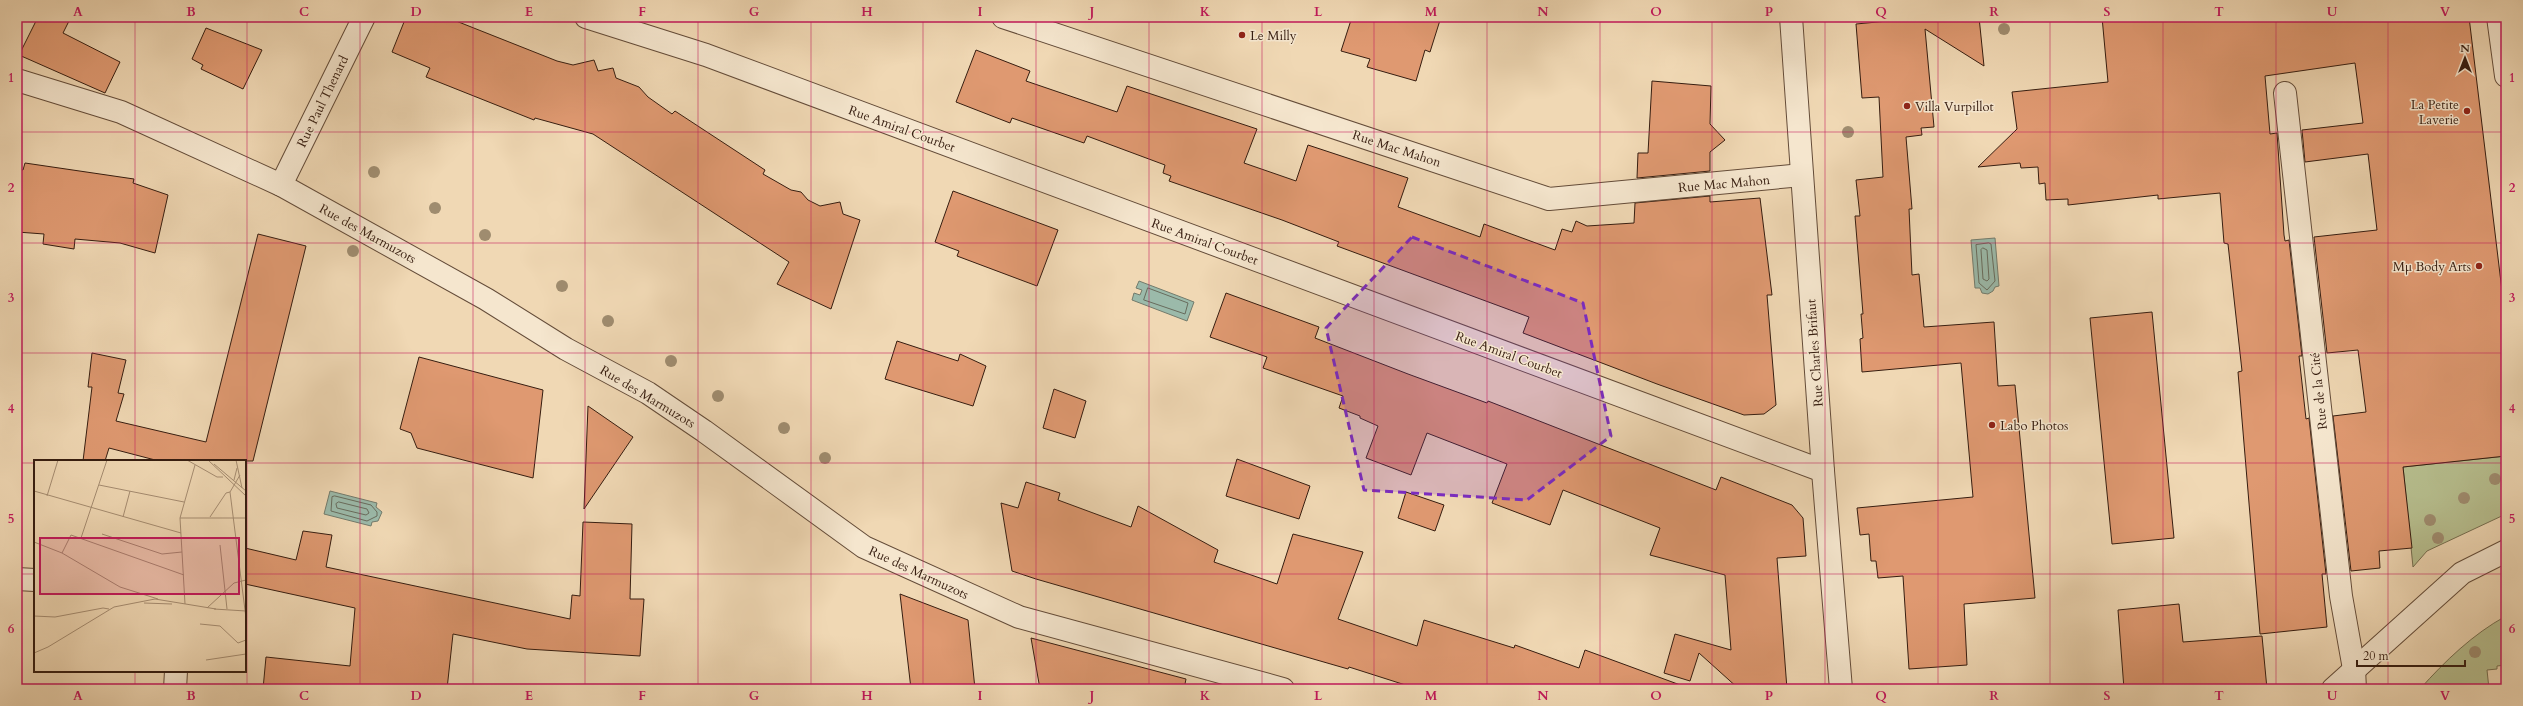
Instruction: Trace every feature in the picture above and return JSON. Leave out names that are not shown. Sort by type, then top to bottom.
[{"type":"street","name":"Rue Paul Thenard","points":[[281,185],[364,17]]},
{"type":"street","name":"Rue Amiral Courbet","points":[[586,17],[713,58],[1823,471]]},
{"type":"street","name":"Rue Mac Mahon","points":[[1003,17],[1549,199],[1802,175]]},
{"type":"street","name":"Rue Charles Brifaut","points":[[1792,17],[1823,471],[1841,689]]},
{"type":"street","points":[[2498,17],[2506,76]]},
{"type":"street","name":"Rue des Marmuzots","points":[[17,80],[121,112],[281,185],[486,299],[566,349],[648,393],[704,431],[864,547],[1019,617],[1283,689]]},
{"type":"street","name":"Rue de la Cité","points":[[2285,93],[2341,596],[2355,679]]},
{"type":"street","points":[[2333,689],[2355,679],[2462,573],[2506,551]]},
{"type":"street","points":[[17,579],[34,580]]},
{"type":"street","points":[[175,689],[176,672]]},
{"type":"highlighted area","points":[[1412,237],[1583,303],[1611,436],[1527,500],[1364,490],[1326,328]]},
{"type":"green space","points":[[2506,456],[2506,514],[2427,551],[2413,567],[2403,467]]},
{"type":"green space","points":[[2506,616],[2506,665],[2497,666],[2497,669],[2487,670],[2489,689],[2420,689],[2439,668],[2460,649],[2482,631]]},
{"type":"water","points":[[1995,238],[1999,286],[1995,287],[1993,291],[1988,294],[1982,293],[1980,288],[1975,288],[1971,240]]},
{"type":"water","points":[[1139,281],[1194,302],[1187,321],[1132,300],[1134,293],[1140,295],[1142,290],[1136,288]]},
{"type":"water","points":[[330,491],[377,503],[376,507],[382,512],[378,521],[372,522],[371,526],[324,514]]},
{"type":"building","points":[[38,17],[71,17],[63,33],[120,62],[105,93],[19,55]]},
{"type":"building","points":[[406,17],[446,17],[557,61],[573,65],[594,60],[598,71],[613,68],[616,78],[639,87],[648,97],[672,114],[675,111],[765,170],[763,174],[791,190],[801,192],[808,200],[820,206],[840,202],[843,214],[860,220],[831,309],[777,284],[789,262],[593,134],[535,118],[534,120],[426,77],[430,68],[392,52]]},
{"type":"building","points":[[1352,17],[1441,17],[1430,52],[1425,50],[1416,81],[1367,67],[1370,59],[1341,51]]},
{"type":"building","points":[[1906,17],[1979,17],[1984,66],[1925,29],[1934,127],[1921,128],[1922,135],[1906,137],[1912,209],[1909,209],[1912,275],[1919,274],[1924,327],[1994,322],[1998,386],[2015,385],[2035,598],[1964,604],[1967,665],[1909,669],[1903,576],[1878,578],[1876,561],[1871,561],[1869,534],[1860,535],[1857,508],[1973,497],[1961,363],[1862,372],[1860,339],[1863,338],[1861,314],[1863,314],[1855,216],[1860,216],[1856,180],[1883,177],[1879,97],[1862,98],[1856,24],[1909,19]]},
{"type":"building","points":[[2102,17],[2469,17],[2506,324],[2506,456],[2403,467],[2412,548],[2379,551],[2380,568],[2351,571],[2333,416],[2366,412],[2358,350],[2327,353],[2314,237],[2377,230],[2368,154],[2305,162],[2302,130],[2363,123],[2355,63],[2265,76],[2270,134],[2277,133],[2284,235],[2285,241],[2289,240],[2302,356],[2299,356],[2306,419],[2309,418],[2326,574],[2322,574],[2327,627],[2260,634],[2238,372],[2242,371],[2228,244],[2224,243],[2220,193],[2158,199],[2158,195],[2068,205],[2068,199],[2046,200],[2045,183],[2039,184],[2038,167],[2021,168],[2020,163],[1978,167],[2017,129],[2012,92],[2108,82]]},
{"type":"building","points":[[206,28],[262,50],[243,89],[201,69],[203,65],[192,59]]},
{"type":"building","points":[[976,50],[1030,71],[1026,81],[1117,112],[1127,86],[1257,129],[1244,163],[1296,181],[1308,145],[1408,178],[1398,207],[1480,237],[1484,224],[1555,250],[1562,229],[1572,232],[1576,221],[1587,226],[1634,223],[1635,203],[1710,196],[1710,202],[1760,198],[1772,295],[1767,295],[1776,405],[1764,414],[1744,415],[1657,384],[1523,333],[1529,317],[1337,246],[1339,242],[1282,220],[1169,181],[1171,176],[1163,173],[1165,165],[1087,136],[1084,143],[1012,118],[1010,123],[956,102]]},
{"type":"building","points":[[1652,81],[1711,86],[1710,124],[1725,140],[1710,152],[1710,171],[1637,178],[1638,153],[1648,153]]},
{"type":"building","points":[[25,163],[134,179],[133,183],[168,195],[155,253],[120,243],[75,239],[74,249],[43,244],[44,234],[17,232],[17,169],[23,170]]},
{"type":"building","points":[[953,191],[1058,230],[1037,286],[957,256],[959,251],[935,242]]},
{"type":"building","points":[[258,234],[306,246],[253,461],[155,460],[109,448],[105,460],[83,460],[92,387],[88,387],[92,353],[126,360],[118,393],[124,394],[116,421],[206,442]]},
{"type":"building","points":[[1226,293],[1319,327],[1315,338],[1487,403],[1488,401],[1716,490],[1721,477],[1792,505],[1803,518],[1806,556],[1777,558],[1787,689],[1739,689],[1699,653],[1690,681],[1664,673],[1675,634],[1731,650],[1725,575],[1650,555],[1660,528],[1563,490],[1550,525],[1492,503],[1507,464],[1427,433],[1411,475],[1366,458],[1378,426],[1360,418],[1360,416],[1339,408],[1343,396],[1263,368],[1267,357],[1210,337]]},
{"type":"building","points":[[2152,312],[2174,538],[2112,544],[2090,318]]},
{"type":"building","points":[[897,341],[958,361],[960,354],[986,366],[973,406],[885,379]]},
{"type":"building","points":[[419,357],[543,390],[533,478],[417,448],[411,433],[400,429]]},
{"type":"building","points":[[1054,389],[1086,401],[1075,438],[1043,428]]},
{"type":"building","points":[[588,406],[633,437],[584,509]]},
{"type":"building","points":[[1237,459],[1310,486],[1299,519],[1226,496]]},
{"type":"building","points":[[1026,482],[1060,493],[1058,500],[1131,527],[1138,506],[1218,550],[1214,562],[1277,584],[1293,534],[1363,552],[1338,619],[1417,646],[1424,620],[1514,648],[1515,645],[1579,668],[1585,650],[1683,686],[1683,689],[1418,689],[1349,667],[1348,669],[1036,579],[1012,571],[1001,503],[1018,508]]},
{"type":"building","points":[[1406,492],[1444,505],[1435,531],[1398,518]]},
{"type":"building","points":[[583,522],[632,524],[630,599],[644,599],[640,656],[527,649],[453,634],[447,689],[263,689],[266,657],[350,666],[355,608],[246,584],[246,548],[296,560],[303,531],[332,535],[326,567],[570,619],[572,595],[580,596]]},
{"type":"building","points":[[900,594],[968,620],[975,689],[911,689]]},
{"type":"building","points":[[2179,604],[2183,642],[2262,636],[2267,689],[2124,689],[2118,610]]},
{"type":"building","points":[[1031,638],[1186,679],[1184,689],[1040,689]]},
{"type":"place","name":"Le Milly","points":[[1242,35]]},
{"type":"place","name":"Villa Vurpillot","points":[[1907,106]]},
{"type":"place","name":"La Petite Laverie","points":[[2467,111]]},
{"type":"place","name":"Mμ Body Arts","points":[[2479,266]]},
{"type":"place","name":"Labo Photos","points":[[1992,425]]}]
